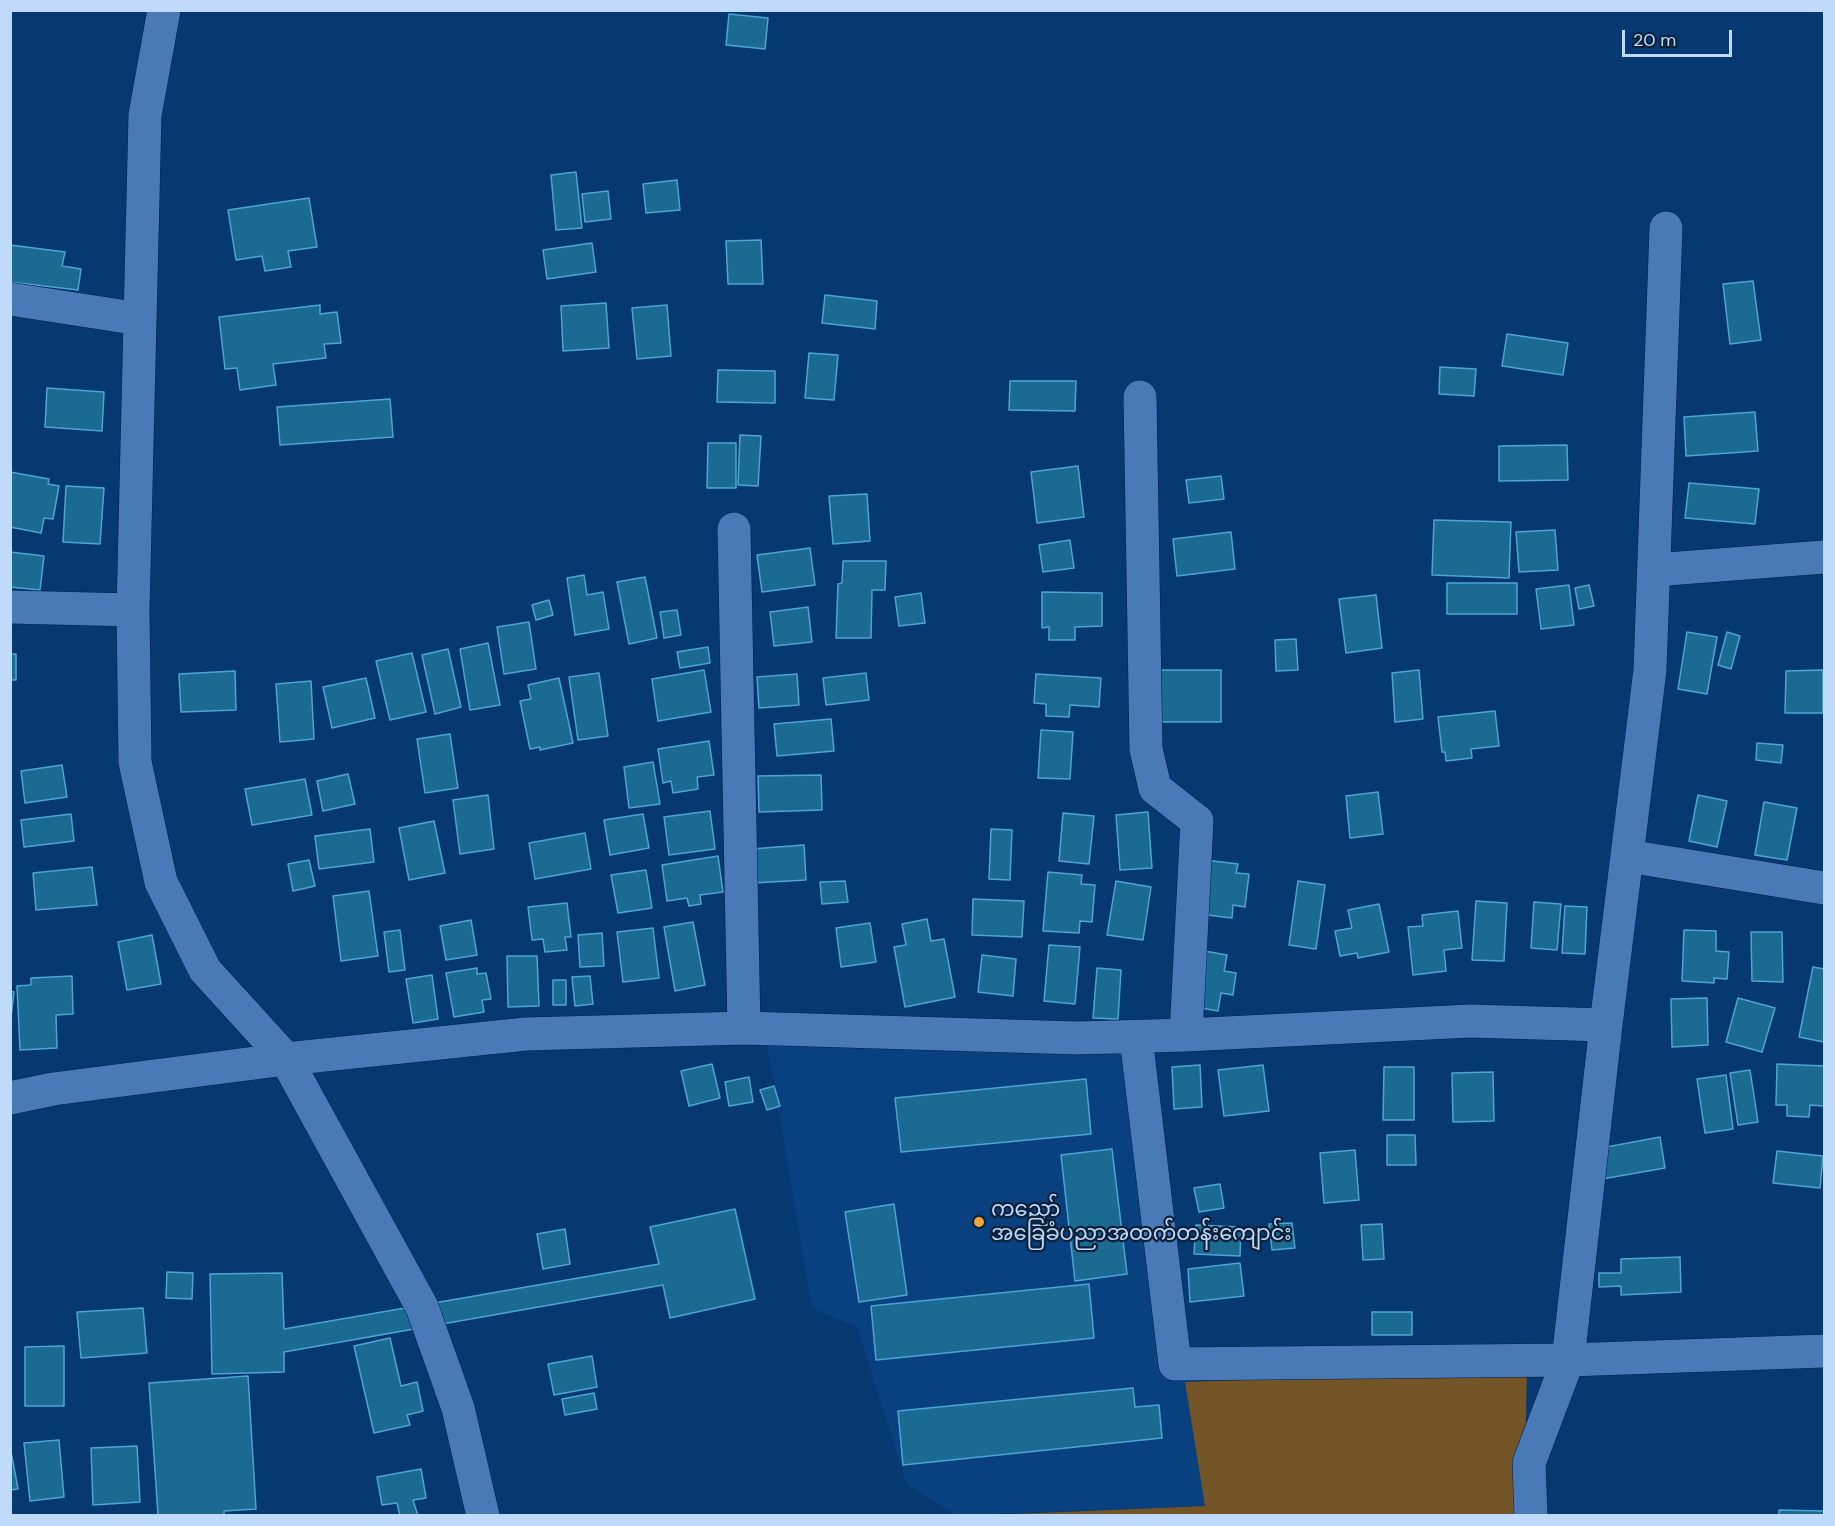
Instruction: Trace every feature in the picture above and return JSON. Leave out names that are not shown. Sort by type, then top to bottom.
[{"type":"street","points":[[164,10],[145,115],[133,610],[135,762],[161,882],[205,970],[286,1059],[422,1307],[458,1408],[483,1515]]},
{"type":"street","points":[[1531,1515],[1529,1463],[1568,1360],[1606,1024],[1650,670],[1666,228]]},
{"type":"street","points":[[10,299],[140,319]]},
{"type":"street","points":[[1140,397],[1146,749],[1155,788],[1197,821],[1186,1035]]},
{"type":"street","points":[[734,529],[744,1028]]},
{"type":"street","points":[[1654,570],[1824,557]]},
{"type":"street","points":[[10,607],[133,610]]},
{"type":"street","points":[[1628,856],[1824,888]]},
{"type":"street","points":[[10,1098],[53,1089],[286,1059],[526,1034],[744,1028],[1077,1038],[1470,1021],[1606,1024]]},
{"type":"street","points":[[1136,1037],[1175,1364],[1568,1360],[1824,1351]]},
{"type":"shaded area","points":[[1139,1025],[1185,1382],[1205,1506],[957,1515],[907,1485],[857,1327],[812,1308],[765,1032]]},
{"type":"shaded area","points":[[1527,1370],[1524,1515],[968,1516],[1205,1506],[1185,1382]]},
{"type":"building","points":[[729,14],[768,18],[765,49],[726,45]]},
{"type":"building","points":[[576,172],[582,228],[556,230],[551,175]]},
{"type":"building","points":[[677,180],[680,210],[646,213],[643,184]]},
{"type":"building","points":[[608,191],[611,219],[585,222],[582,194]]},
{"type":"building","points":[[309,198],[317,247],[288,251],[291,267],[265,271],[262,256],[236,260],[228,210]]},
{"type":"building","points":[[761,240],[763,284],[728,284],[726,241]]},
{"type":"building","points":[[592,243],[596,272],[547,279],[543,250]]},
{"type":"building","points":[[10,245],[65,252],[62,266],[81,269],[78,290],[10,282]]},
{"type":"building","points":[[1753,281],[1761,340],[1730,344],[1723,284]]},
{"type":"building","points":[[825,295],[877,301],[875,329],[822,323]]},
{"type":"building","points":[[606,303],[609,348],[563,351],[561,306]]},
{"type":"building","points":[[320,305],[320,314],[337,312],[341,343],[324,344],[326,358],[273,364],[276,385],[240,390],[237,368],[225,369],[219,317]]},
{"type":"building","points":[[667,305],[671,356],[637,359],[632,308]]},
{"type":"building","points":[[1507,334],[1568,343],[1563,375],[1502,366]]},
{"type":"building","points":[[809,353],[838,355],[834,400],[805,398]]},
{"type":"building","points":[[1440,367],[1476,369],[1474,396],[1439,394]]},
{"type":"building","points":[[718,370],[775,371],[775,403],[717,402]]},
{"type":"building","points":[[1010,381],[1076,381],[1075,411],[1009,410]]},
{"type":"building","points":[[47,388],[104,392],[102,431],[45,427]]},
{"type":"building","points":[[390,399],[393,437],[280,445],[277,407]]},
{"type":"building","points":[[1755,412],[1758,451],[1686,456],[1684,417]]},
{"type":"building","points":[[740,435],[761,436],[758,486],[738,485]]},
{"type":"building","points":[[708,443],[736,443],[736,488],[707,488]]},
{"type":"building","points":[[1567,445],[1568,480],[1499,481],[1499,446]]},
{"type":"building","points":[[1078,466],[1084,517],[1037,523],[1031,472]]},
{"type":"building","points":[[10,472],[49,479],[48,484],[59,486],[53,519],[44,518],[41,533],[10,527]]},
{"type":"building","points":[[1221,476],[1224,499],[1189,503],[1186,480]]},
{"type":"building","points":[[1689,483],[1759,489],[1755,524],[1685,518]]},
{"type":"building","points":[[66,486],[104,488],[100,544],[63,542]]},
{"type":"building","points":[[867,494],[870,541],[833,544],[829,496]]},
{"type":"building","points":[[1434,520],[1511,522],[1509,578],[1432,575]]},
{"type":"building","points":[[1555,530],[1558,570],[1519,572],[1516,532]]},
{"type":"building","points":[[1231,532],[1235,569],[1177,576],[1173,539]]},
{"type":"building","points":[[1070,540],[1074,568],[1043,572],[1039,545]]},
{"type":"building","points":[[810,548],[815,585],[762,592],[757,555]]},
{"type":"building","points":[[10,552],[44,556],[40,590],[10,587]]},
{"type":"building","points":[[843,561],[886,561],[885,590],[872,590],[871,638],[836,638],[838,584],[842,583]]},
{"type":"building","points":[[584,575],[587,595],[603,592],[609,629],[575,635],[567,578]]},
{"type":"building","points":[[645,577],[657,638],[629,644],[617,582]]},
{"type":"building","points":[[1447,583],[1517,583],[1517,614],[1447,614]]},
{"type":"building","points":[[1569,585],[1574,625],[1541,629],[1536,589]]},
{"type":"building","points":[[1589,585],[1594,606],[1579,609],[1575,588]]},
{"type":"building","points":[[1042,592],[1102,593],[1102,626],[1075,627],[1075,640],[1049,640],[1049,627],[1042,628]]},
{"type":"building","points":[[921,593],[925,623],[899,626],[895,597]]},
{"type":"building","points":[[1376,595],[1382,648],[1346,653],[1339,599]]},
{"type":"building","points":[[549,600],[553,615],[536,620],[532,605]]},
{"type":"building","points":[[808,607],[812,642],[774,646],[770,612]]},
{"type":"building","points":[[677,610],[681,635],[664,638],[660,612]]},
{"type":"building","points":[[529,622],[536,669],[504,674],[497,627]]},
{"type":"building","points":[[1687,632],[1717,637],[1707,694],[1678,689]]},
{"type":"building","points":[[1727,632],[1740,636],[1731,669],[1718,665]]},
{"type":"building","points":[[1296,639],[1298,670],[1276,671],[1275,640]]},
{"type":"building","points":[[488,643],[500,705],[470,710],[460,649]]},
{"type":"building","points":[[708,647],[710,663],[680,668],[677,652]]},
{"type":"building","points":[[448,649],[461,707],[435,714],[422,655]]},
{"type":"building","points":[[412,653],[426,712],[390,720],[376,661]]},
{"type":"building","points":[[10,654],[16,654],[16,680],[10,680]]},
{"type":"building","points":[[704,670],[711,712],[658,721],[652,679]]},
{"type":"building","points":[[1152,670],[1221,670],[1221,722],[1152,722]]},
{"type":"building","points":[[1419,670],[1423,719],[1395,722],[1392,673]]},
{"type":"building","points":[[1823,670],[1823,713],[1785,713],[1786,671]]},
{"type":"building","points":[[235,671],[236,710],[181,712],[179,674]]},
{"type":"building","points":[[599,673],[608,736],[578,740],[569,677]]},
{"type":"building","points":[[866,673],[869,700],[826,705],[823,678]]},
{"type":"building","points":[[797,674],[799,705],[759,708],[757,677]]},
{"type":"building","points":[[1036,674],[1101,678],[1099,707],[1070,705],[1069,717],[1046,716],[1046,704],[1034,703]]},
{"type":"building","points":[[366,678],[375,718],[332,728],[323,687]]},
{"type":"building","points":[[559,678],[573,743],[540,750],[540,747],[530,749],[520,701],[531,699],[528,685]]},
{"type":"building","points":[[311,681],[314,739],[280,742],[276,684]]},
{"type":"building","points":[[1495,711],[1499,746],[1471,749],[1472,758],[1446,761],[1445,752],[1442,752],[1438,717]]},
{"type":"building","points":[[831,719],[834,751],[777,756],[774,724]]},
{"type":"building","points":[[1041,730],[1073,732],[1070,779],[1038,778]]},
{"type":"building","points":[[450,734],[458,788],[425,793],[417,739]]},
{"type":"building","points":[[709,741],[714,775],[697,777],[698,789],[673,793],[671,781],[663,783],[658,749]]},
{"type":"building","points":[[1757,743],[1783,745],[1781,763],[1756,760]]},
{"type":"building","points":[[653,762],[660,804],[629,808],[624,767]]},
{"type":"building","points":[[62,765],[67,797],[25,803],[21,771]]},
{"type":"building","points":[[348,774],[355,804],[323,811],[317,781]]},
{"type":"building","points":[[821,775],[822,810],[759,812],[758,776]]},
{"type":"building","points":[[305,779],[312,815],[252,825],[245,789]]},
{"type":"building","points":[[1378,792],[1383,834],[1350,838],[1346,796]]},
{"type":"building","points":[[488,795],[494,849],[460,854],[453,800]]},
{"type":"building","points":[[1698,795],[1727,801],[1717,847],[1689,841]]},
{"type":"building","points":[[1764,802],[1797,808],[1787,860],[1755,855]]},
{"type":"building","points":[[710,811],[715,849],[669,855],[664,817]]},
{"type":"building","points":[[1148,812],[1152,868],[1120,870],[1116,815]]},
{"type":"building","points":[[1063,813],[1094,816],[1089,864],[1059,861]]},
{"type":"building","points":[[71,814],[74,841],[24,847],[21,820]]},
{"type":"building","points":[[643,814],[649,848],[610,855],[604,820]]},
{"type":"building","points":[[434,821],[445,873],[409,880],[399,828]]},
{"type":"building","points":[[370,829],[374,862],[319,869],[315,836]]},
{"type":"building","points":[[991,829],[1012,830],[1010,880],[989,879]]},
{"type":"building","points":[[585,833],[591,869],[535,879],[529,843]]},
{"type":"building","points":[[804,845],[806,880],[753,883],[751,849]]},
{"type":"building","points":[[718,856],[723,892],[700,895],[701,904],[689,906],[687,898],[667,901],[662,865]]},
{"type":"building","points":[[309,860],[315,886],[293,891],[288,864]]},
{"type":"building","points":[[1205,860],[1238,864],[1236,873],[1249,874],[1245,907],[1233,905],[1232,918],[1199,914]]},
{"type":"building","points":[[92,867],[97,905],[36,910],[33,873]]},
{"type":"building","points":[[646,870],[652,908],[618,913],[611,875]]},
{"type":"building","points":[[1048,872],[1082,875],[1081,884],[1095,885],[1092,922],[1080,921],[1079,933],[1043,931]]},
{"type":"building","points":[[845,881],[848,902],[822,904],[820,882]]},
{"type":"building","points":[[1116,881],[1151,887],[1143,940],[1107,935]]},
{"type":"building","points":[[1298,881],[1325,885],[1316,949],[1289,945]]},
{"type":"building","points":[[369,891],[378,956],[341,961],[333,896]]},
{"type":"building","points":[[973,899],[1024,901],[1022,937],[972,935]]},
{"type":"building","points":[[1476,901],[1507,903],[1504,961],[1472,960]]},
{"type":"building","points":[[1534,902],[1561,904],[1557,950],[1531,948]]},
{"type":"building","points":[[567,903],[571,937],[565,937],[567,950],[545,952],[543,939],[532,940],[528,907]]},
{"type":"building","points":[[1379,904],[1389,952],[1358,958],[1357,953],[1340,956],[1335,931],[1352,928],[1348,910]]},
{"type":"building","points":[[1565,906],[1587,907],[1585,954],[1562,953]]},
{"type":"building","points":[[1458,911],[1462,948],[1444,950],[1446,971],[1413,975],[1408,927],[1423,926],[1422,915]]},
{"type":"building","points":[[927,919],[931,941],[944,939],[955,997],[905,1007],[894,947],[906,945],[902,924]]},
{"type":"building","points":[[471,920],[477,955],[446,960],[440,926]]},
{"type":"building","points":[[693,922],[705,985],[675,991],[664,927]]},
{"type":"building","points":[[870,923],[876,962],[841,967],[836,928]]},
{"type":"building","points":[[653,928],[659,978],[623,982],[617,932]]},
{"type":"building","points":[[400,930],[405,970],[389,972],[384,932]]},
{"type":"building","points":[[1684,930],[1716,931],[1716,951],[1729,952],[1727,979],[1714,978],[1714,983],[1682,981]]},
{"type":"building","points":[[1751,932],[1782,932],[1783,982],[1752,981]]},
{"type":"building","points":[[602,933],[604,966],[580,967],[578,935]]},
{"type":"building","points":[[152,935],[161,984],[127,990],[118,942]]},
{"type":"building","points":[[1049,945],[1080,947],[1075,1004],[1044,1001]]},
{"type":"building","points":[[1193,949],[1227,955],[1224,971],[1236,973],[1233,995],[1221,993],[1218,1011],[1184,1005]]},
{"type":"building","points":[[982,955],[1016,959],[1013,996],[978,992]]},
{"type":"building","points":[[507,956],[537,956],[539,1006],[508,1007]]},
{"type":"building","points":[[1813,967],[1824,969],[1824,1042],[1799,1037]]},
{"type":"building","points":[[477,968],[477,974],[486,973],[491,999],[482,1000],[484,1012],[454,1017],[446,973]]},
{"type":"building","points":[[1097,968],[1121,970],[1118,1019],[1093,1018]]},
{"type":"building","points":[[432,975],[438,1019],[413,1023],[406,979]]},
{"type":"building","points":[[72,976],[73,1014],[56,1015],[57,1048],[20,1050],[17,986],[31,985],[31,978]]},
{"type":"building","points":[[590,976],[593,1004],[575,1006],[572,977]]},
{"type":"building","points":[[553,980],[566,980],[566,1005],[553,1005]]},
{"type":"building","points":[[10,991],[14,992],[10,1026]]},
{"type":"building","points":[[1707,998],[1708,1045],[1672,1047],[1671,999]]},
{"type":"building","points":[[1738,998],[1775,1008],[1762,1052],[1726,1042]]},
{"type":"building","points":[[712,1064],[720,1098],[689,1106],[681,1071]]},
{"type":"building","points":[[1777,1064],[1824,1066],[1824,1106],[1810,1105],[1809,1117],[1787,1116],[1787,1105],[1776,1105]]},
{"type":"building","points":[[1200,1065],[1202,1107],[1174,1109],[1172,1067]]},
{"type":"building","points":[[1263,1065],[1269,1111],[1224,1116],[1218,1070]]},
{"type":"building","points":[[1384,1067],[1414,1067],[1414,1120],[1383,1120]]},
{"type":"building","points":[[1750,1070],[1758,1122],[1738,1125],[1730,1073]]},
{"type":"building","points":[[1493,1072],[1494,1121],[1453,1122],[1452,1073]]},
{"type":"building","points":[[1726,1075],[1733,1129],[1705,1133],[1697,1079]]},
{"type":"building","points":[[749,1077],[753,1102],[729,1106],[725,1082]]},
{"type":"building","points":[[1086,1079],[1091,1134],[901,1152],[895,1098]]},
{"type":"building","points":[[774,1086],[780,1106],[767,1110],[760,1090]]},
{"type":"building","points":[[1387,1135],[1415,1135],[1416,1165],[1387,1165]]},
{"type":"building","points":[[1660,1137],[1665,1168],[1602,1179],[1596,1149]]},
{"type":"building","points":[[1112,1149],[1127,1274],[1075,1281],[1061,1155]]},
{"type":"building","points":[[1355,1150],[1359,1200],[1324,1203],[1320,1153]]},
{"type":"building","points":[[1777,1151],[1823,1156],[1820,1188],[1773,1183]]},
{"type":"building","points":[[1220,1184],[1224,1208],[1199,1212],[1194,1188]]},
{"type":"building","points":[[894,1204],[907,1295],[859,1302],[845,1212]]},
{"type":"building","points":[[735,1209],[755,1299],[670,1318],[663,1285],[284,1352],[284,1372],[212,1374],[210,1274],[282,1273],[284,1329],[659,1264],[650,1227]]},
{"type":"building","points":[[1292,1223],[1295,1248],[1272,1250],[1269,1224]]},
{"type":"building","points":[[1382,1224],[1384,1259],[1363,1260],[1361,1225]]},
{"type":"building","points":[[1196,1225],[1241,1227],[1240,1256],[1194,1254]]},
{"type":"building","points":[[565,1229],[570,1264],[543,1269],[537,1234]]},
{"type":"building","points":[[1680,1257],[1681,1292],[1621,1295],[1621,1286],[1599,1287],[1599,1273],[1621,1273],[1621,1259]]},
{"type":"building","points":[[1240,1263],[1244,1296],[1190,1302],[1188,1269]]},
{"type":"building","points":[[167,1272],[193,1273],[192,1299],[166,1298]]},
{"type":"building","points":[[1089,1284],[1094,1338],[876,1360],[871,1306]]},
{"type":"building","points":[[143,1308],[147,1353],[81,1358],[77,1312]]},
{"type":"building","points":[[1372,1312],[1412,1312],[1412,1335],[1372,1335]]},
{"type":"building","points":[[390,1338],[401,1386],[417,1382],[423,1411],[407,1415],[410,1425],[374,1433],[354,1346]]},
{"type":"building","points":[[64,1346],[64,1406],[25,1406],[25,1347]]},
{"type":"building","points":[[592,1356],[597,1387],[554,1395],[548,1364]]},
{"type":"building","points":[[248,1376],[256,1509],[224,1511],[224,1516],[158,1515],[149,1383]]},
{"type":"building","points":[[1133,1388],[1135,1407],[1159,1405],[1162,1438],[903,1465],[898,1411]]},
{"type":"building","points":[[594,1393],[597,1409],[565,1415],[562,1399]]},
{"type":"building","points":[[59,1440],[64,1497],[30,1501],[24,1443]]},
{"type":"building","points":[[10,1446],[18,1489],[10,1490]]},
{"type":"building","points":[[137,1446],[140,1502],[93,1505],[91,1448]]},
{"type":"building","points":[[421,1469],[426,1498],[413,1500],[418,1516],[400,1516],[397,1503],[382,1505],[377,1477]]},
{"type":"building","points":[[1779,1510],[1824,1511],[1824,1516],[1779,1516]]},
{"type":"place","name":"ကညှော် အခြေခံပညာအထက်တန်းကျောင်း","points":[[979,1222]]}]
